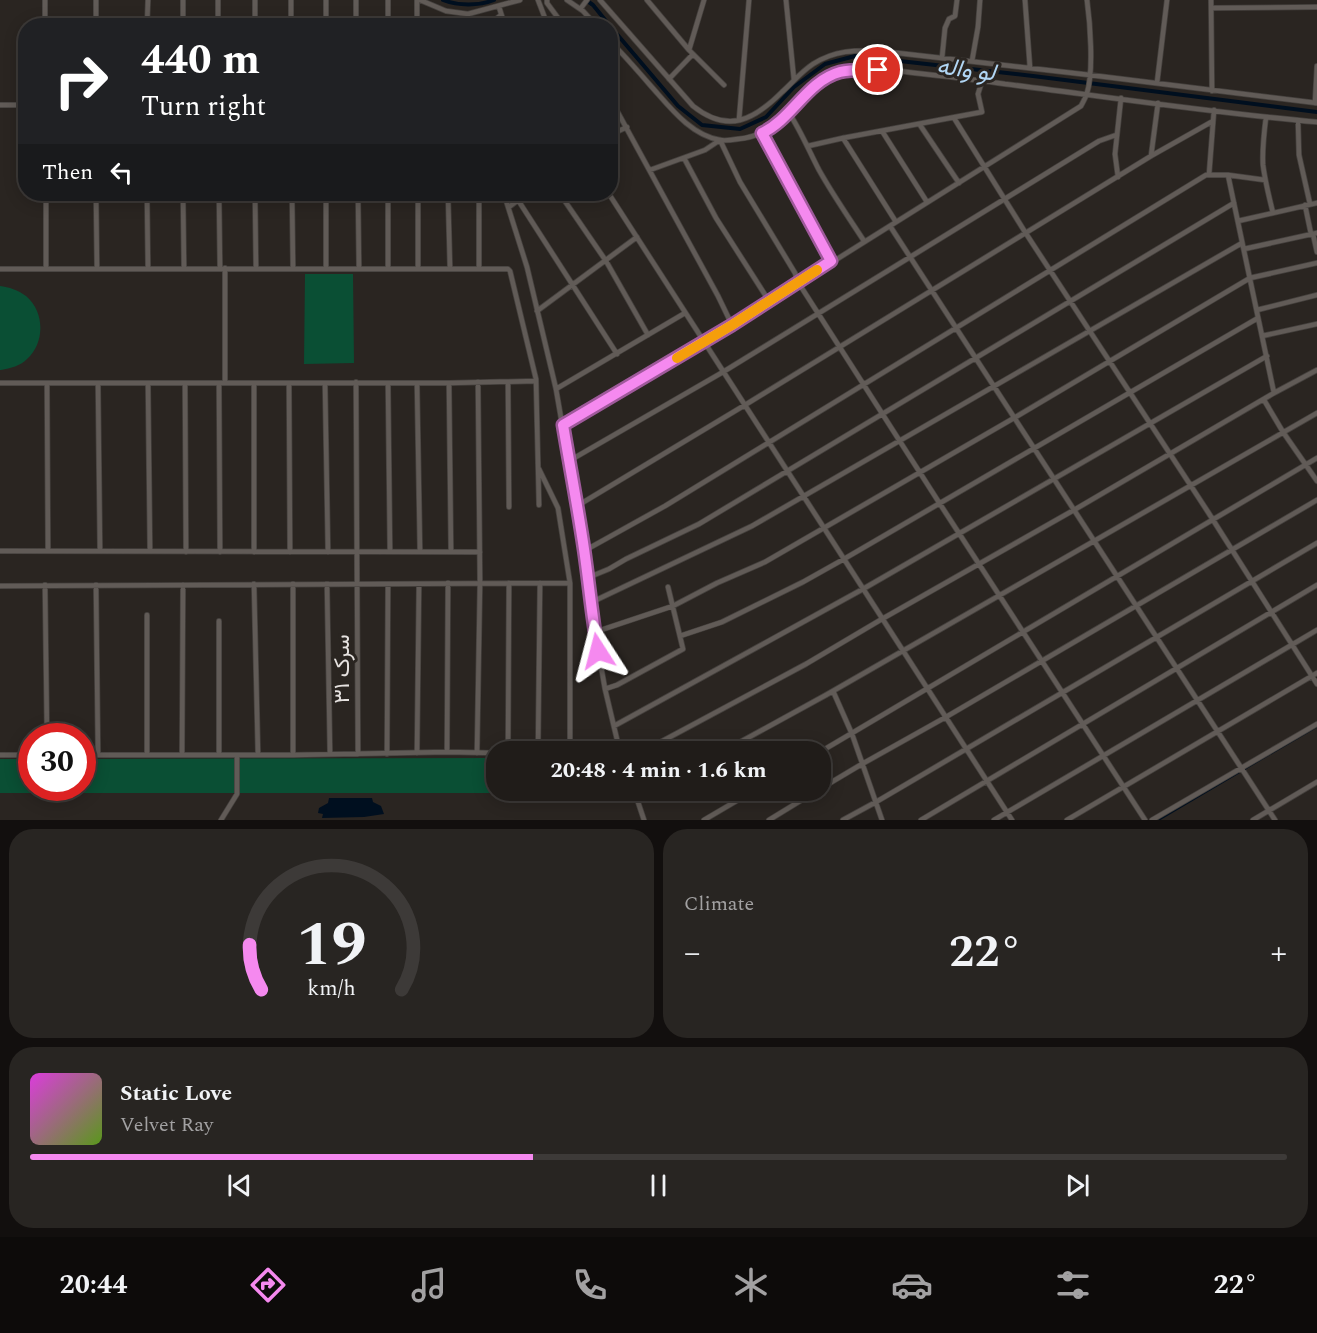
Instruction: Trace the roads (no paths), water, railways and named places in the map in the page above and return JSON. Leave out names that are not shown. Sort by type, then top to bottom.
[{"type":"street","points":[[45,0],[45,18]]},
{"type":"street","points":[[96,0],[96,18]]},
{"type":"street","points":[[147,18],[148,0]]},
{"type":"street","points":[[183,0],[183,18]]},
{"type":"street","points":[[218,0],[218,18]]},
{"type":"street","points":[[255,0],[255,18]]},
{"type":"street","points":[[291,0],[291,18]]},
{"type":"street","points":[[326,0],[326,18]]},
{"type":"street","points":[[356,0],[356,18]]},
{"type":"street","points":[[388,0],[388,18]]},
{"type":"street","points":[[417,18],[418,0],[446,11],[468,14],[520,0]]},
{"type":"street","points":[[538,0],[545,18]]},
{"type":"street","points":[[547,0],[558,18]]},
{"type":"street","points":[[567,0],[581,7],[590,18]]},
{"type":"street","points":[[581,7],[588,0]]},
{"type":"street","points":[[600,0],[616,18]]},
{"type":"street","points":[[647,0],[688,50],[724,85]]},
{"type":"street","points":[[688,50],[704,0]]},
{"type":"street","points":[[739,120],[748,0]]},
{"type":"street","points":[[786,0],[794,80]]},
{"type":"street","points":[[942,58],[945,28],[949,19],[955,16],[957,0]]},
{"type":"street","points":[[972,61],[980,0]]},
{"type":"street","points":[[1025,0],[1030,68]]},
{"type":"street","points":[[563,425],[732,325],[1081,106],[1090,77],[1087,0]]},
{"type":"street","points":[[1157,83],[1167,0]]},
{"type":"street","points":[[1211,0],[1212,91]]},
{"type":"street","points":[[499,7],[502,18]]},
{"type":"street","points":[[1211,8],[1317,7]]},
{"type":"street","points":[[497,18],[501,15]]},
{"type":"street","points":[[618,20],[693,106],[703,114],[730,122],[753,116],[814,63],[834,54],[854,50],[972,61],[1316,103],[1317,66]]},
{"type":"street","points":[[618,49],[681,120],[699,132],[720,140],[743,139],[762,133],[789,113],[815,86],[840,72],[878,70],[1087,92],[1317,122]]},
{"type":"street","points":[[669,78],[693,54]]},
{"type":"street","points":[[808,146],[982,112],[978,94],[982,81]]},
{"type":"street","points":[[1118,177],[1114,154],[1121,98]]},
{"type":"street","points":[[1151,156],[1158,103]]},
{"type":"street","points":[[0,105],[18,105]]},
{"type":"street","points":[[1209,175],[1214,110]]},
{"type":"street","points":[[618,112],[732,325]]},
{"type":"street","points":[[789,113],[824,178],[864,241]]},
{"type":"street","points":[[1266,117],[1263,148],[1265,180],[1273,213]]},
{"type":"street","points":[[954,118],[1292,645],[1315,675],[1317,684]]},
{"type":"street","points":[[1298,120],[1299,155],[1317,252]]},
{"type":"street","points":[[577,506],[1025,232],[1213,121]]},
{"type":"street","points":[[920,124],[959,183]]},
{"type":"street","points":[[618,130],[627,127]]},
{"type":"street","points":[[882,131],[927,202]]},
{"type":"street","points":[[762,133],[831,261]]},
{"type":"street","points":[[569,461],[723,372],[1099,141],[1116,135]]},
{"type":"street","points":[[843,138],[896,222]]},
{"type":"street","points":[[650,170],[705,150],[720,140]]},
{"type":"street","points":[[720,140],[740,182],[795,273],[798,282],[1144,820]]},
{"type":"street","points":[[684,158],[716,218],[769,301]]},
{"type":"street","points":[[584,551],[665,506],[1206,175],[1265,180]]},
{"type":"street","points":[[1228,176],[1274,393]]},
{"type":"street","points":[[46,201],[46,269]]},
{"type":"street","points":[[96,201],[97,268]]},
{"type":"street","points":[[147,201],[148,268]]},
{"type":"street","points":[[183,201],[184,268]]},
{"type":"street","points":[[219,201],[225,383]]},
{"type":"street","points":[[255,201],[256,268]]},
{"type":"street","points":[[292,201],[292,268]]},
{"type":"street","points":[[326,201],[326,268]]},
{"type":"street","points":[[358,201],[359,268]]},
{"type":"street","points":[[388,201],[388,268]]},
{"type":"street","points":[[418,201],[418,268]]},
{"type":"street","points":[[448,201],[450,268]]},
{"type":"street","points":[[478,201],[478,268]]},
{"type":"street","points":[[506,201],[527,267],[556,389],[577,506],[595,632],[617,741]]},
{"type":"street","points":[[508,207],[517,201]]},
{"type":"street","points":[[519,201],[617,354]]},
{"type":"street","points":[[565,201],[606,261],[648,335]]},
{"type":"street","points":[[614,201],[1012,820]]},
{"type":"street","points":[[587,578],[699,524],[1234,203]]},
{"type":"street","points":[[1238,221],[1317,203]]},
{"type":"street","points":[[890,226],[1275,820]]},
{"type":"street","points":[[1244,249],[1313,233]]},
{"type":"street","points":[[537,311],[637,237]]},
{"type":"street","points":[[592,602],[752,526],[1242,243]]},
{"type":"street","points":[[595,632],[673,606],[765,562],[1250,278],[1317,263]]},
{"type":"street","points":[[0,269],[508,268],[536,381],[538,505]]},
{"type":"street","points":[[1257,310],[1317,295]]},
{"type":"street","points":[[556,389],[685,313]]},
{"type":"street","points":[[680,636],[722,622],[803,582],[1258,318]]},
{"type":"street","points":[[1262,336],[1317,324]]},
{"type":"street","points":[[614,726],[863,589],[1267,357]]},
{"type":"street","points":[[662,741],[806,664],[1317,370]]},
{"type":"street","points":[[0,383],[536,381]]},
{"type":"street","name":"سرک ۳۱","points":[[356,382],[358,754]]},
{"type":"street","points":[[477,753],[480,583],[478,382]]},
{"type":"street","points":[[508,382],[509,507]]},
{"type":"street","points":[[46,383],[48,551]]},
{"type":"street","points":[[98,383],[100,551]]},
{"type":"street","points":[[148,383],[150,551]]},
{"type":"street","points":[[185,383],[186,552]]},
{"type":"street","points":[[219,383],[220,552]]},
{"type":"street","points":[[254,383],[254,552]]},
{"type":"street","points":[[289,383],[290,552]]},
{"type":"street","points":[[325,383],[328,552]]},
{"type":"street","points":[[388,383],[390,552]]},
{"type":"street","points":[[417,383],[420,552]]},
{"type":"street","points":[[449,383],[451,552]]},
{"type":"street","points":[[1264,400],[1317,481]]},
{"type":"street","points":[[742,741],[1317,413]]},
{"type":"street","points":[[831,746],[1317,458]]},
{"type":"street","points":[[538,467],[558,508],[570,583],[570,741]]},
{"type":"street","points":[[831,783],[1317,500]]},
{"type":"street","points":[[843,820],[1317,543]]},
{"type":"street","points":[[0,551],[480,552]]},
{"type":"street","points":[[447,752],[448,583]]},
{"type":"street","points":[[508,741],[509,583]]},
{"type":"street","points":[[538,741],[540,583]]},
{"type":"street","points":[[0,586],[570,583]]},
{"type":"street","points":[[254,584],[258,755]]},
{"type":"street","points":[[293,584],[293,755]]},
{"type":"street","points":[[327,584],[330,754]]},
{"type":"street","points":[[387,754],[388,584]]},
{"type":"street","points":[[417,753],[419,584]]},
{"type":"street","points":[[45,585],[47,723]]},
{"type":"street","points":[[96,585],[98,755],[486,753]]},
{"type":"street","points":[[182,755],[183,585]]},
{"type":"street","points":[[921,820],[1317,585]]},
{"type":"street","points":[[606,689],[683,650],[668,587]]},
{"type":"street","points":[[147,615],[147,755]]},
{"type":"street","points":[[219,621],[219,755]]},
{"type":"street","points":[[994,820],[1317,630]]},
{"type":"street","points":[[1067,820],[1315,675]]},
{"type":"street","points":[[833,691],[852,734],[882,820]]},
{"type":"street","points":[[1152,820],[1317,724]]},
{"type":"street","points":[[0,755],[18,755]]},
{"type":"street","points":[[221,820],[237,794],[237,755]]},
{"type":"street","points":[[1253,820],[1317,782]]},
{"type":"street","points":[[638,801],[644,820]]},
{"type":"street","points":[[704,820],[736,801]]},
{"type":"street","points":[[768,820],[800,801]]},
{"type":"water","points":[[329,798],[372,798],[373,802],[381,806],[384,814],[322,818],[323,814],[318,813],[319,808],[328,803]]},
{"type":"waterway","name":"لو واله","points":[[443,0],[468,4],[494,0]]},
{"type":"waterway","name":"لو واله","points":[[586,0],[604,18]]},
{"type":"waterway","name":"لو واله","points":[[618,35],[678,106],[702,125],[740,129],[766,117],[794,87],[825,64],[855,56],[1317,112]]},
{"type":"waterway","points":[[1245,769],[1317,727]]},
{"type":"waterway","points":[[1159,820],[1240,772]]}]
